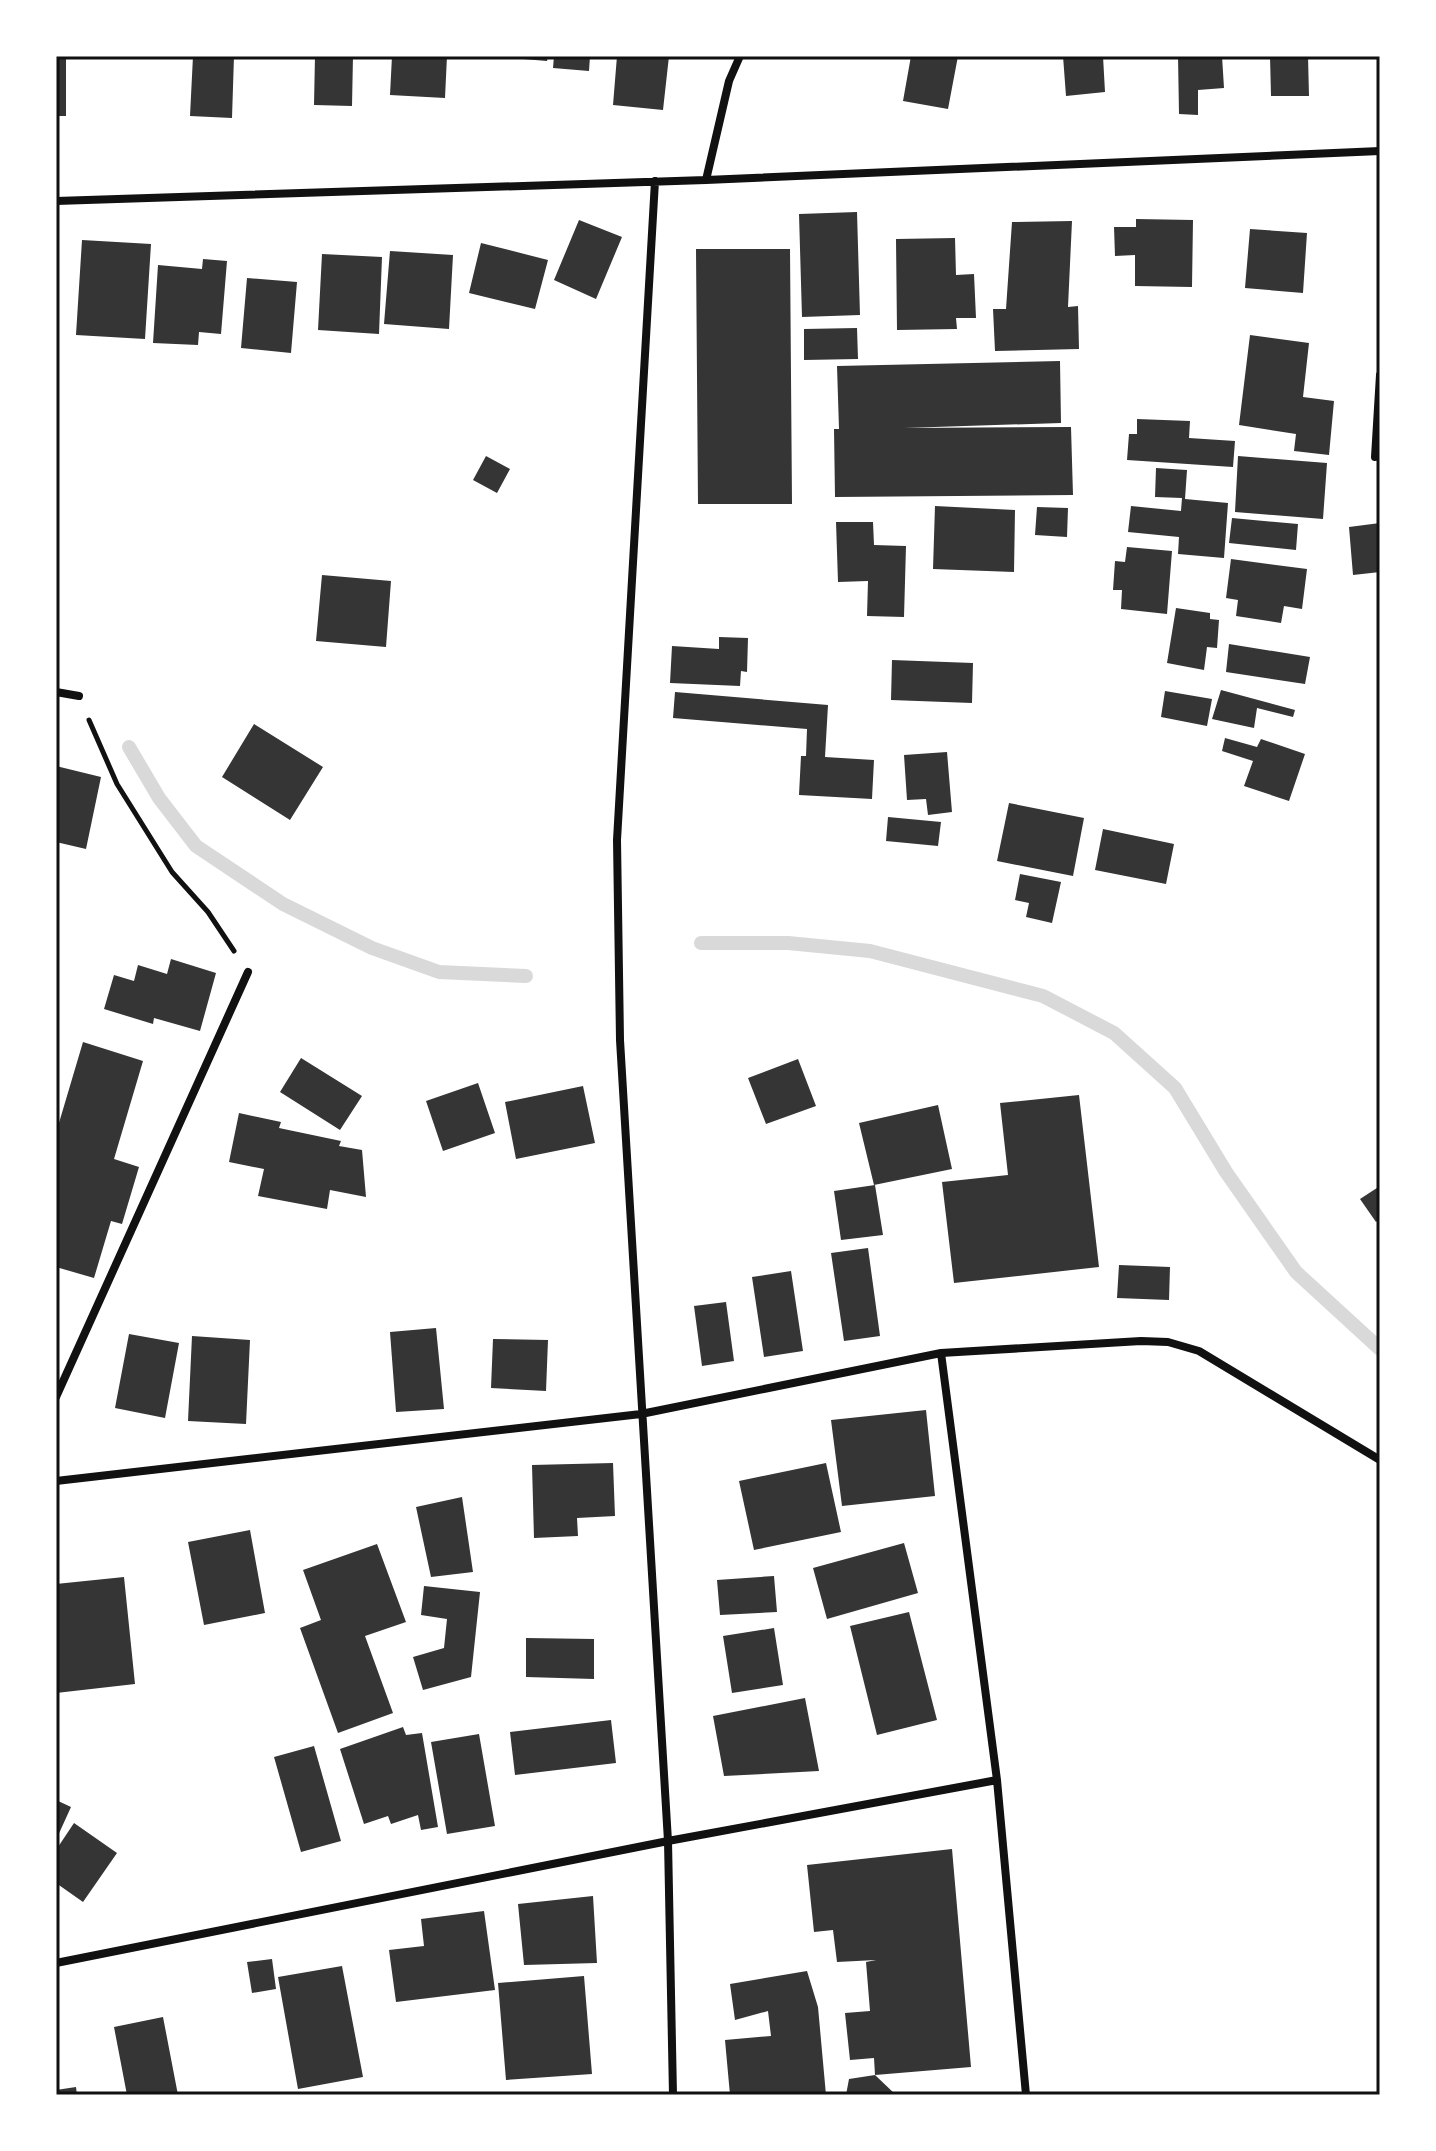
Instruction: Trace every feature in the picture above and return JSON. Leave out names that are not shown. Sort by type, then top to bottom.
[{"type":"street","points":[[706,180],[729,81],[740,56]]},
{"type":"street","points":[[56,201],[706,180],[1380,151]]},
{"type":"street","points":[[655,181],[617,840],[620,1040],[668,1841],[673,2095]]},
{"type":"street","points":[[1375,457],[1380,375]]},
{"type":"street","points":[[56,692],[79,696]]},
{"type":"street","points":[[56,1397],[248,972]]},
{"type":"street","points":[[56,1481],[641,1414],[941,1353],[1141,1341],[1168,1342],[1199,1351],[1380,1460]]},
{"type":"street","points":[[941,1353],[997,1780],[1026,2095]]},
{"type":"street","points":[[56,1963],[668,1841],[997,1780]]},
{"type":"path","points":[[79,696],[117,784],[172,872],[208,912],[248,972]]},
{"type":"building","points":[[56,56],[66,56],[66,116],[56,116]]},
{"type":"building","points":[[193,56],[234,56],[232,118],[190,116]]},
{"type":"building","points":[[315,56],[353,56],[352,106],[314,105]]},
{"type":"building","points":[[392,56],[447,56],[445,98],[390,95]]},
{"type":"building","points":[[523,56],[548,56],[547,61],[523,59]]},
{"type":"building","points":[[554,56],[590,56],[589,71],[553,68]]},
{"type":"building","points":[[617,56],[669,56],[663,110],[613,105]]},
{"type":"building","points":[[911,56],[958,56],[948,109],[903,101]]},
{"type":"building","points":[[1063,56],[1103,56],[1105,92],[1066,96]]},
{"type":"building","points":[[1178,56],[1222,56],[1224,88],[1198,90],[1198,115],[1179,114]]},
{"type":"building","points":[[1270,56],[1308,56],[1309,96],[1271,96]]},
{"type":"building","points":[[857,212],[860,315],[802,317],[799,214]]},
{"type":"building","points":[[1136,219],[1193,220],[1192,287],[1135,286],[1135,255],[1115,256],[1114,227],[1136,227]]},
{"type":"building","points":[[579,220],[622,237],[596,299],[554,280]]},
{"type":"building","points":[[1072,221],[1068,307],[1078,306],[1079,349],[995,351],[993,309],[1006,309],[1012,222]]},
{"type":"building","points":[[1250,229],[1307,233],[1303,293],[1245,288]]},
{"type":"building","points":[[955,238],[956,275],[974,274],[976,318],[956,318],[957,329],[897,330],[896,239]]},
{"type":"building","points":[[82,240],[151,244],[145,339],[76,335]]},
{"type":"building","points":[[481,243],[548,260],[535,309],[469,293]]},
{"type":"building","points":[[696,249],[790,249],[792,504],[698,504]]},
{"type":"building","points":[[390,251],[453,255],[449,329],[384,324]]},
{"type":"building","points":[[322,254],[382,257],[379,334],[318,330]]},
{"type":"building","points":[[203,259],[227,261],[221,334],[199,332],[198,345],[153,343],[158,265],[202,269]]},
{"type":"building","points":[[247,278],[297,282],[291,353],[241,348]]},
{"type":"building","points":[[857,328],[858,359],[804,360],[804,329]]},
{"type":"building","points":[[1250,335],[1309,343],[1303,397],[1334,401],[1329,455],[1294,451],[1296,434],[1239,425]]},
{"type":"building","points":[[1060,361],[1061,423],[904,428],[1071,427],[1073,495],[835,497],[834,429],[839,429],[837,366]]},
{"type":"building","points":[[1137,419],[1190,421],[1189,438],[1235,441],[1233,467],[1127,460],[1129,434],[1137,434]]},
{"type":"building","points":[[486,456],[510,469],[497,493],[473,480]]},
{"type":"building","points":[[1238,456],[1327,463],[1323,519],[1235,512]]},
{"type":"building","points":[[1156,468],[1187,470],[1185,499],[1228,503],[1224,558],[1178,554],[1179,537],[1128,532],[1131,506],[1181,511],[1182,498],[1155,497]]},
{"type":"building","points":[[935,506],[1015,510],[1014,572],[933,569]]},
{"type":"building","points":[[1037,507],[1068,508],[1067,537],[1035,535]]},
{"type":"building","points":[[1232,518],[1298,524],[1296,550],[1229,543]]},
{"type":"building","points":[[836,522],[873,522],[874,545],[906,546],[904,617],[867,616],[868,581],[838,582]]},
{"type":"building","points":[[1380,523],[1380,572],[1353,575],[1349,527]]},
{"type":"building","points":[[1127,547],[1172,551],[1167,614],[1121,609],[1122,590],[1113,590],[1115,561],[1125,562]]},
{"type":"building","points":[[1231,559],[1307,569],[1302,609],[1284,606],[1281,623],[1236,616],[1238,600],[1226,598]]},
{"type":"building","points":[[322,575],[391,581],[386,647],[316,641]]},
{"type":"building","points":[[1176,608],[1210,613],[1210,619],[1219,620],[1217,648],[1207,647],[1204,670],[1167,663]]},
{"type":"building","points":[[719,637],[748,638],[747,672],[741,671],[740,686],[670,683],[672,646],[719,649]]},
{"type":"building","points":[[1229,644],[1310,657],[1305,684],[1226,672]]},
{"type":"building","points":[[892,660],[973,663],[972,703],[891,700]]},
{"type":"building","points":[[1221,690],[1295,710],[1293,717],[1257,708],[1254,728],[1212,719]]},
{"type":"building","points":[[1165,691],[1212,699],[1207,726],[1161,717]]},
{"type":"building","points":[[675,692],[828,705],[825,757],[874,760],[872,799],[799,795],[801,756],[806,756],[807,729],[673,718]]},
{"type":"building","points":[[254,724],[323,767],[290,820],[222,777]]},
{"type":"building","points":[[1225,738],[1257,747],[1261,739],[1305,754],[1289,801],[1244,786],[1253,761],[1222,751]]},
{"type":"building","points":[[947,752],[952,812],[928,815],[926,799],[907,800],[904,755]]},
{"type":"building","points":[[56,766],[101,777],[86,849],[56,842]]},
{"type":"building","points":[[1009,803],[1084,818],[1073,876],[997,861]]},
{"type":"building","points":[[888,817],[941,822],[938,846],[886,841]]},
{"type":"building","points":[[1103,829],[1174,844],[1166,884],[1095,870]]},
{"type":"building","points":[[1020,874],[1061,882],[1052,923],[1026,917],[1029,903],[1015,900]]},
{"type":"building","points":[[171,959],[216,973],[200,1031],[154,1018],[153,1024],[104,1009],[114,975],[134,981],[138,965],[167,974]]},
{"type":"building","points":[[83,1042],[143,1061],[114,1159],[139,1167],[122,1224],[111,1221],[94,1278],[56,1267],[56,1133]]},
{"type":"building","points":[[301,1058],[362,1096],[340,1130],[280,1092]]},
{"type":"building","points":[[798,1059],[816,1106],[766,1124],[748,1078]]},
{"type":"building","points":[[478,1083],[495,1133],[443,1151],[426,1101]]},
{"type":"building","points":[[583,1086],[595,1143],[516,1159],[505,1102]]},
{"type":"building","points":[[1079,1095],[1099,1267],[954,1283],[942,1182],[1008,1175],[1000,1103]]},
{"type":"building","points":[[938,1105],[952,1169],[874,1185],[859,1123]]},
{"type":"building","points":[[239,1113],[281,1122],[279,1128],[341,1141],[339,1146],[362,1150],[366,1197],[330,1190],[327,1209],[258,1196],[264,1169],[229,1162]]},
{"type":"building","points":[[875,1185],[883,1235],[841,1240],[834,1191]]},
{"type":"building","points":[[1380,1186],[1380,1219],[1376,1222],[1360,1199]]},
{"type":"building","points":[[868,1248],[880,1336],[844,1341],[831,1253]]},
{"type":"building","points":[[1119,1265],[1170,1267],[1169,1300],[1117,1298]]},
{"type":"building","points":[[791,1271],[803,1351],[764,1357],[752,1277]]},
{"type":"building","points":[[726,1302],[734,1361],[702,1366],[694,1306]]},
{"type":"building","points":[[436,1328],[444,1409],[396,1412],[390,1332]]},
{"type":"building","points":[[129,1334],[179,1343],[165,1418],[115,1408]]},
{"type":"building","points":[[192,1336],[250,1340],[246,1424],[188,1421]]},
{"type":"building","points":[[493,1339],[548,1340],[546,1391],[491,1388]]},
{"type":"building","points":[[926,1410],[935,1496],[842,1506],[831,1420]]},
{"type":"building","points":[[613,1463],[615,1516],[577,1518],[578,1536],[534,1538],[532,1465]]},
{"type":"building","points":[[826,1463],[841,1532],[754,1550],[739,1481]]},
{"type":"building","points":[[462,1497],[473,1572],[431,1577],[416,1507]]},
{"type":"building","points":[[250,1530],[265,1613],[204,1625],[188,1542]]},
{"type":"building","points":[[904,1543],[918,1593],[827,1619],[813,1568]]},
{"type":"building","points":[[377,1544],[406,1622],[365,1636],[393,1713],[338,1733],[300,1628],[321,1620],[303,1570]]},
{"type":"building","points":[[774,1576],[777,1612],[720,1615],[717,1580]]},
{"type":"building","points":[[124,1577],[135,1684],[56,1693],[56,1584]]},
{"type":"building","points":[[424,1586],[480,1592],[471,1677],[423,1690],[413,1657],[444,1648],[447,1619],[421,1615]]},
{"type":"building","points":[[909,1612],[937,1720],[877,1735],[850,1626]]},
{"type":"building","points":[[774,1628],[783,1685],[732,1693],[723,1636]]},
{"type":"building","points":[[526,1638],[594,1639],[594,1679],[526,1677]]},
{"type":"building","points":[[805,1698],[819,1771],[724,1776],[713,1716]]},
{"type":"building","points":[[611,1720],[616,1763],[515,1775],[510,1732]]},
{"type":"building","points":[[403,1727],[406,1735],[422,1733],[438,1827],[421,1830],[418,1815],[391,1824],[388,1816],[364,1824],[340,1749]]},
{"type":"building","points":[[479,1734],[495,1826],[447,1834],[431,1742]]},
{"type":"building","points":[[314,1746],[341,1841],[301,1852],[274,1757]]},
{"type":"building","points":[[56,1800],[71,1807],[56,1840]]},
{"type":"building","points":[[74,1823],[117,1853],[83,1902],[56,1883],[56,1850]]},
{"type":"building","points":[[952,1849],[971,2067],[875,2075],[874,2058],[850,2060],[845,2013],[870,2011],[866,1962],[876,1960],[837,1962],[833,1930],[814,1932],[807,1865]]},
{"type":"building","points":[[593,1896],[597,1963],[524,1965],[518,1904]]},
{"type":"building","points":[[484,1911],[495,1990],[396,2002],[389,1950],[424,1946],[421,1919]]},
{"type":"building","points":[[272,1959],[276,1989],[252,1993],[247,1962]]},
{"type":"building","points":[[342,1966],[363,2077],[298,2089],[278,1977]]},
{"type":"building","points":[[807,1971],[818,2007],[826,2095],[730,2095],[725,2040],[771,2036],[768,2011],[735,2020],[730,1984]]},
{"type":"building","points":[[584,1976],[592,2074],[506,2080],[498,1983]]},
{"type":"building","points":[[163,2017],[178,2095],[127,2095],[114,2027]]},
{"type":"building","points":[[875,2075],[896,2095],[846,2095],[849,2079]]},
{"type":"building","points":[[76,2087],[77,2095],[56,2095],[56,2090]]},
{"type":"waterway","points":[[129,747],[159,798],[196,846],[283,904],[372,948],[439,972],[526,976]]},
{"type":"waterway","points":[[701,943],[788,943],[870,951],[1043,996],[1114,1033],[1175,1088],[1226,1172],[1296,1272],[1380,1349]]}]
